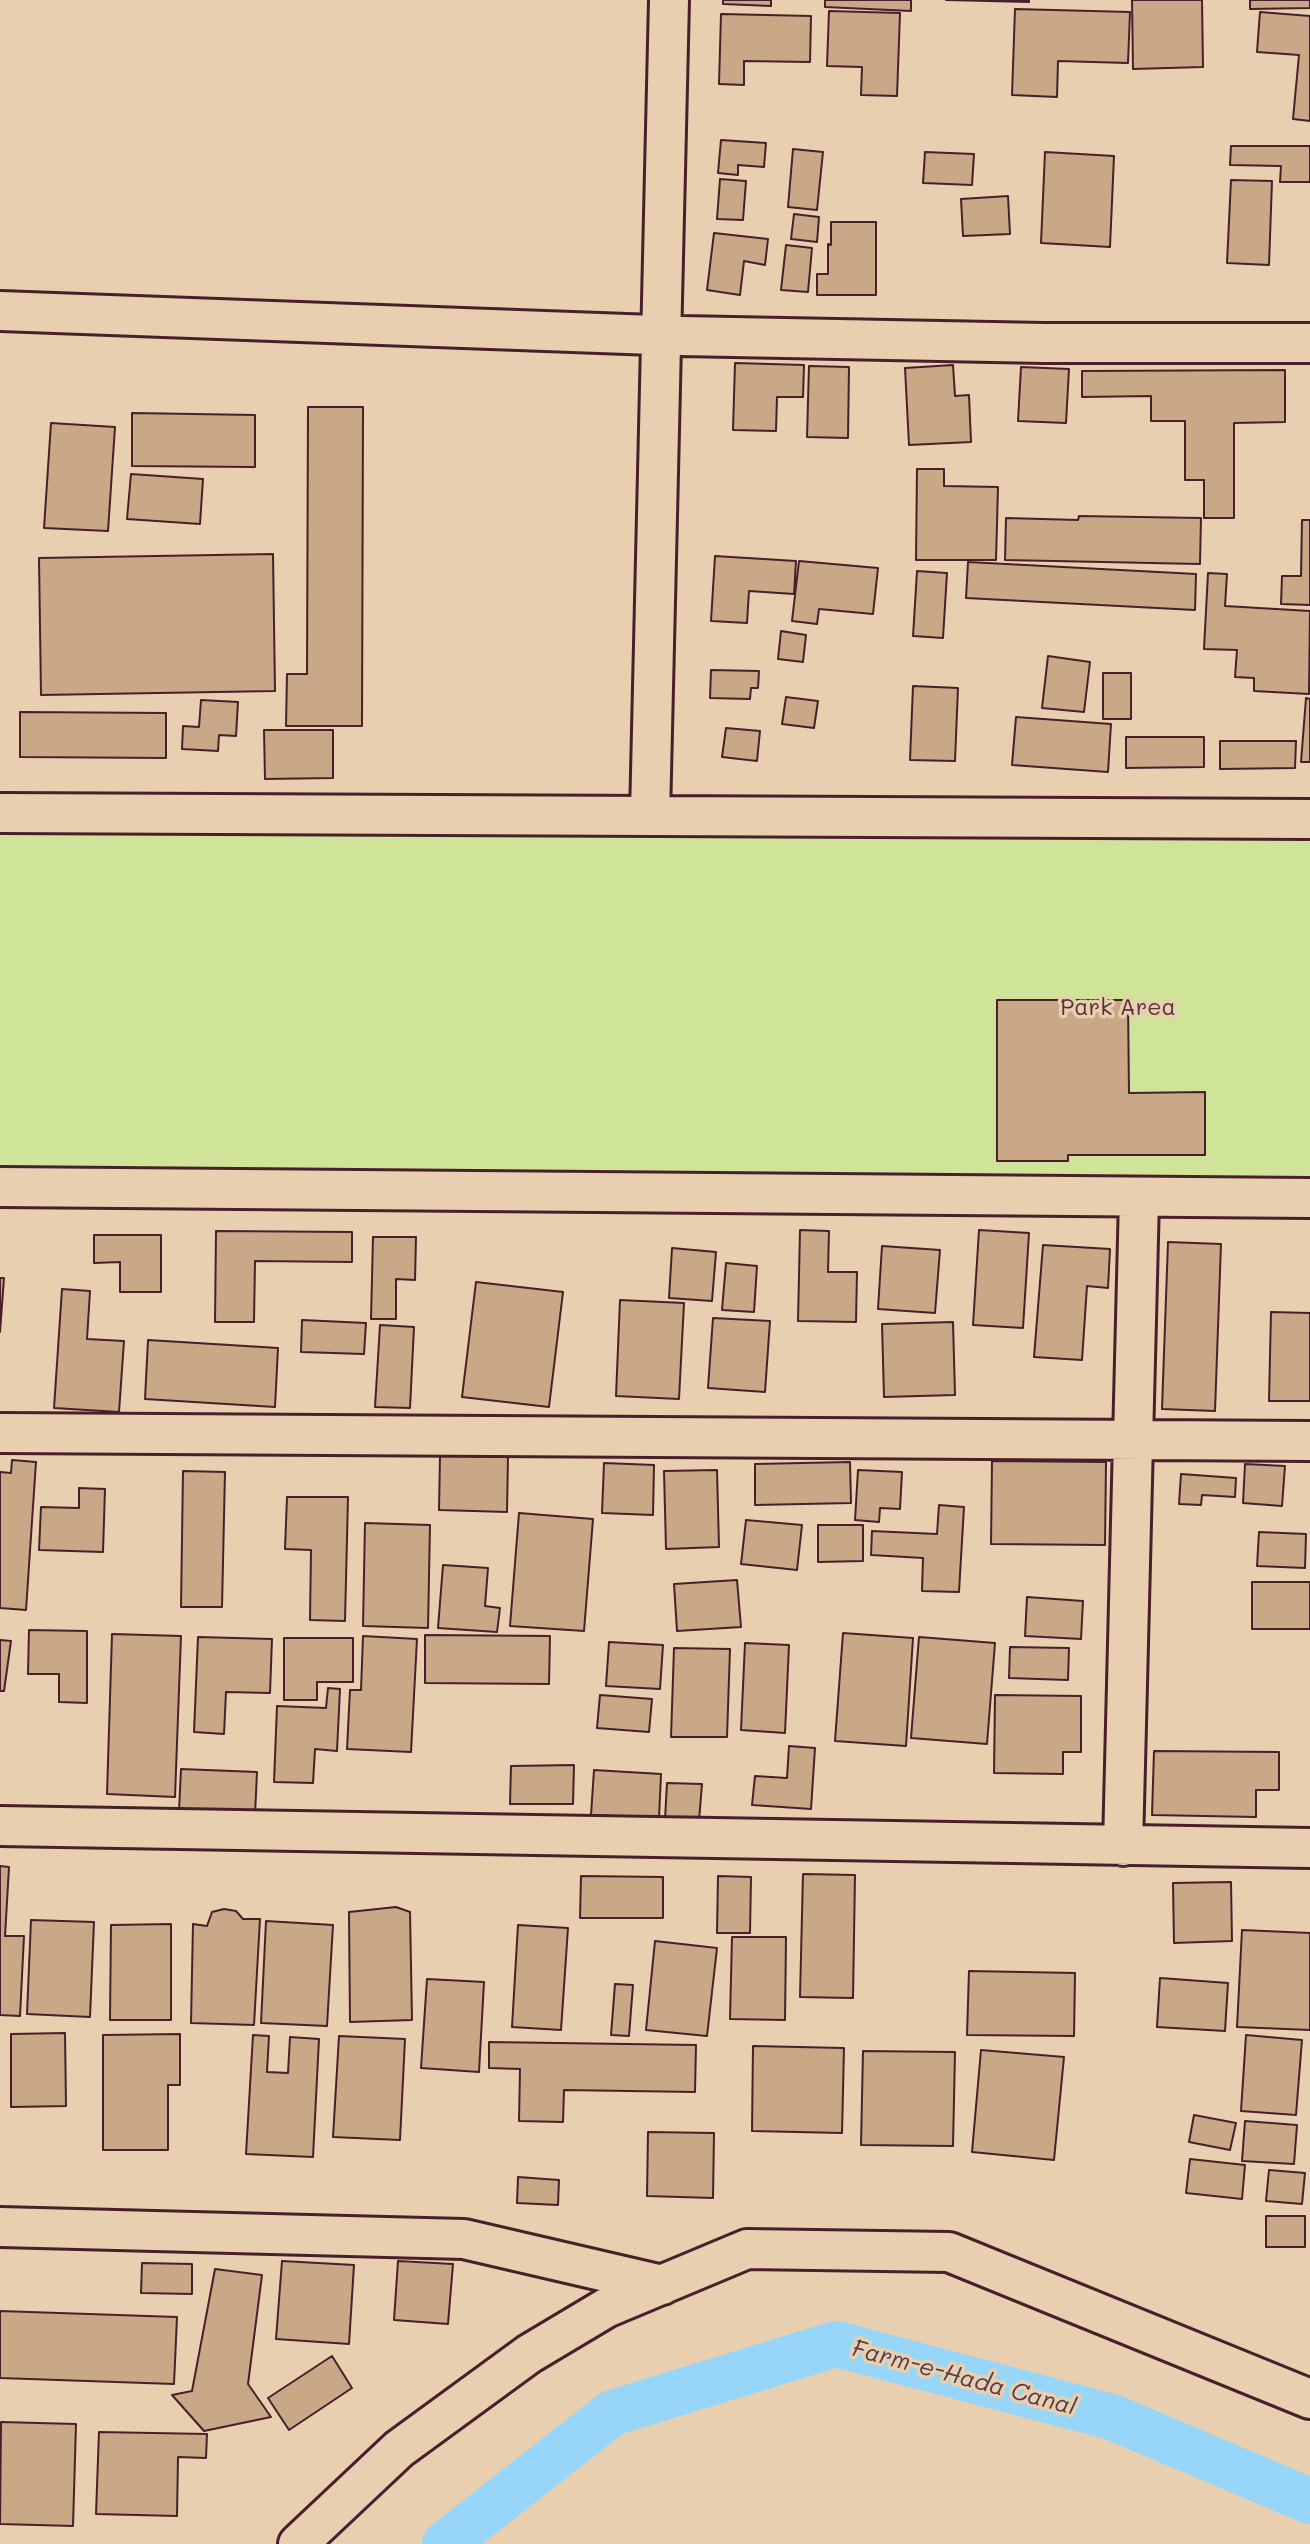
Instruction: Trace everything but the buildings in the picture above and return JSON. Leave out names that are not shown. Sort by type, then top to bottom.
[{"type":"street","points":[[650,816],[669,0]]},
{"type":"street","points":[[0,311],[662,335],[1044,343],[1310,343]]},
{"type":"street","points":[[0,813],[1310,819]]},
{"type":"street","points":[[0,1187],[1310,1198]]},
{"type":"street","points":[[1123,1846],[1139,1198]]},
{"type":"street","points":[[0,1433],[1310,1441]]},
{"type":"street","points":[[0,1826],[1310,1848]]},
{"type":"street","points":[[0,2227],[464,2239],[662,2285]]},
{"type":"street","points":[[298,2544],[399,2449],[529,2354],[606,2308],[747,2249],[948,2252],[1310,2399]]},
{"type":"green space","name":"Park Area","points":[[0,813],[1310,819],[1310,1198],[0,1187]]},
{"type":"waterway","name":"Farm-e-Hada Canal","points":[[445,2544],[612,2413],[836,2344],[1112,2417],[1310,2501]]}]
